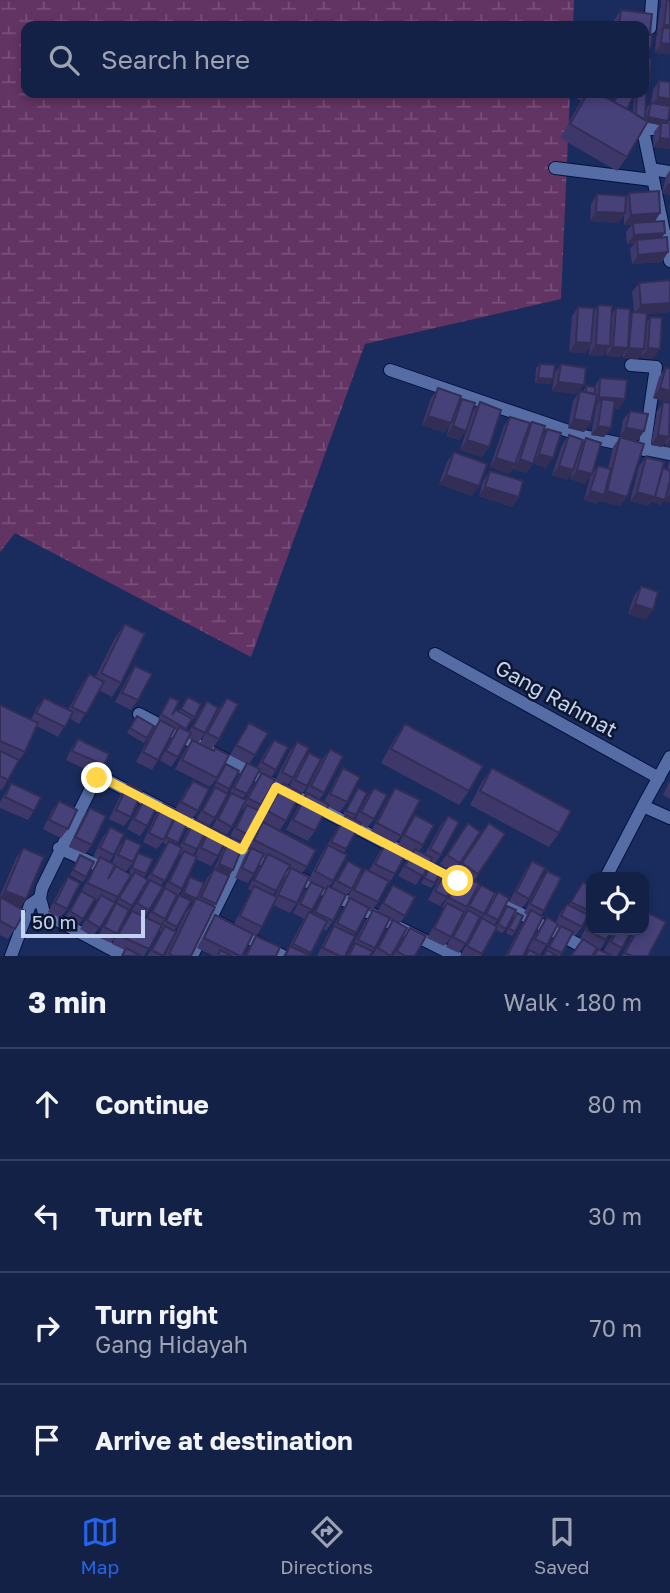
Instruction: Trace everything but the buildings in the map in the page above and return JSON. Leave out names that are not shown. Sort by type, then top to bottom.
[{"type":"street","points":[[649,34],[652,0]]},
{"type":"street","points":[[644,106],[643,130],[651,175],[668,240],[670,261]]},
{"type":"street","points":[[643,130],[670,127]]},
{"type":"street","points":[[555,168],[651,175],[670,172]]},
{"type":"street","points":[[631,365],[656,367],[644,450]]},
{"type":"street","points":[[390,370],[583,436],[670,454]]},
{"type":"street","name":"Gang Rahmat","points":[[435,654],[659,778]]},
{"type":"street","points":[[139,714],[434,868]]},
{"type":"street","points":[[609,872],[670,757]]},
{"type":"street","points":[[10,956],[30,905],[40,898],[60,848],[95,780],[101,777],[456,956]]},
{"type":"street","points":[[192,956],[242,850],[276,787]]},
{"type":"street","points":[[643,806],[670,818]]},
{"type":"street","points":[[60,848],[161,895]]},
{"type":"street","points":[[470,887],[600,956]]},
{"type":"street","points":[[40,898],[44,913],[124,956]]},
{"type":"street","points":[[186,906],[283,956]]},
{"type":"green space","points":[[0,0],[574,0],[573,21],[21,21],[21,98],[570,98],[561,299],[365,344],[251,657],[15,533],[0,552]]},
{"type":"route","points":[[97,778],[101,777],[242,850],[276,787],[458,881]]}]
